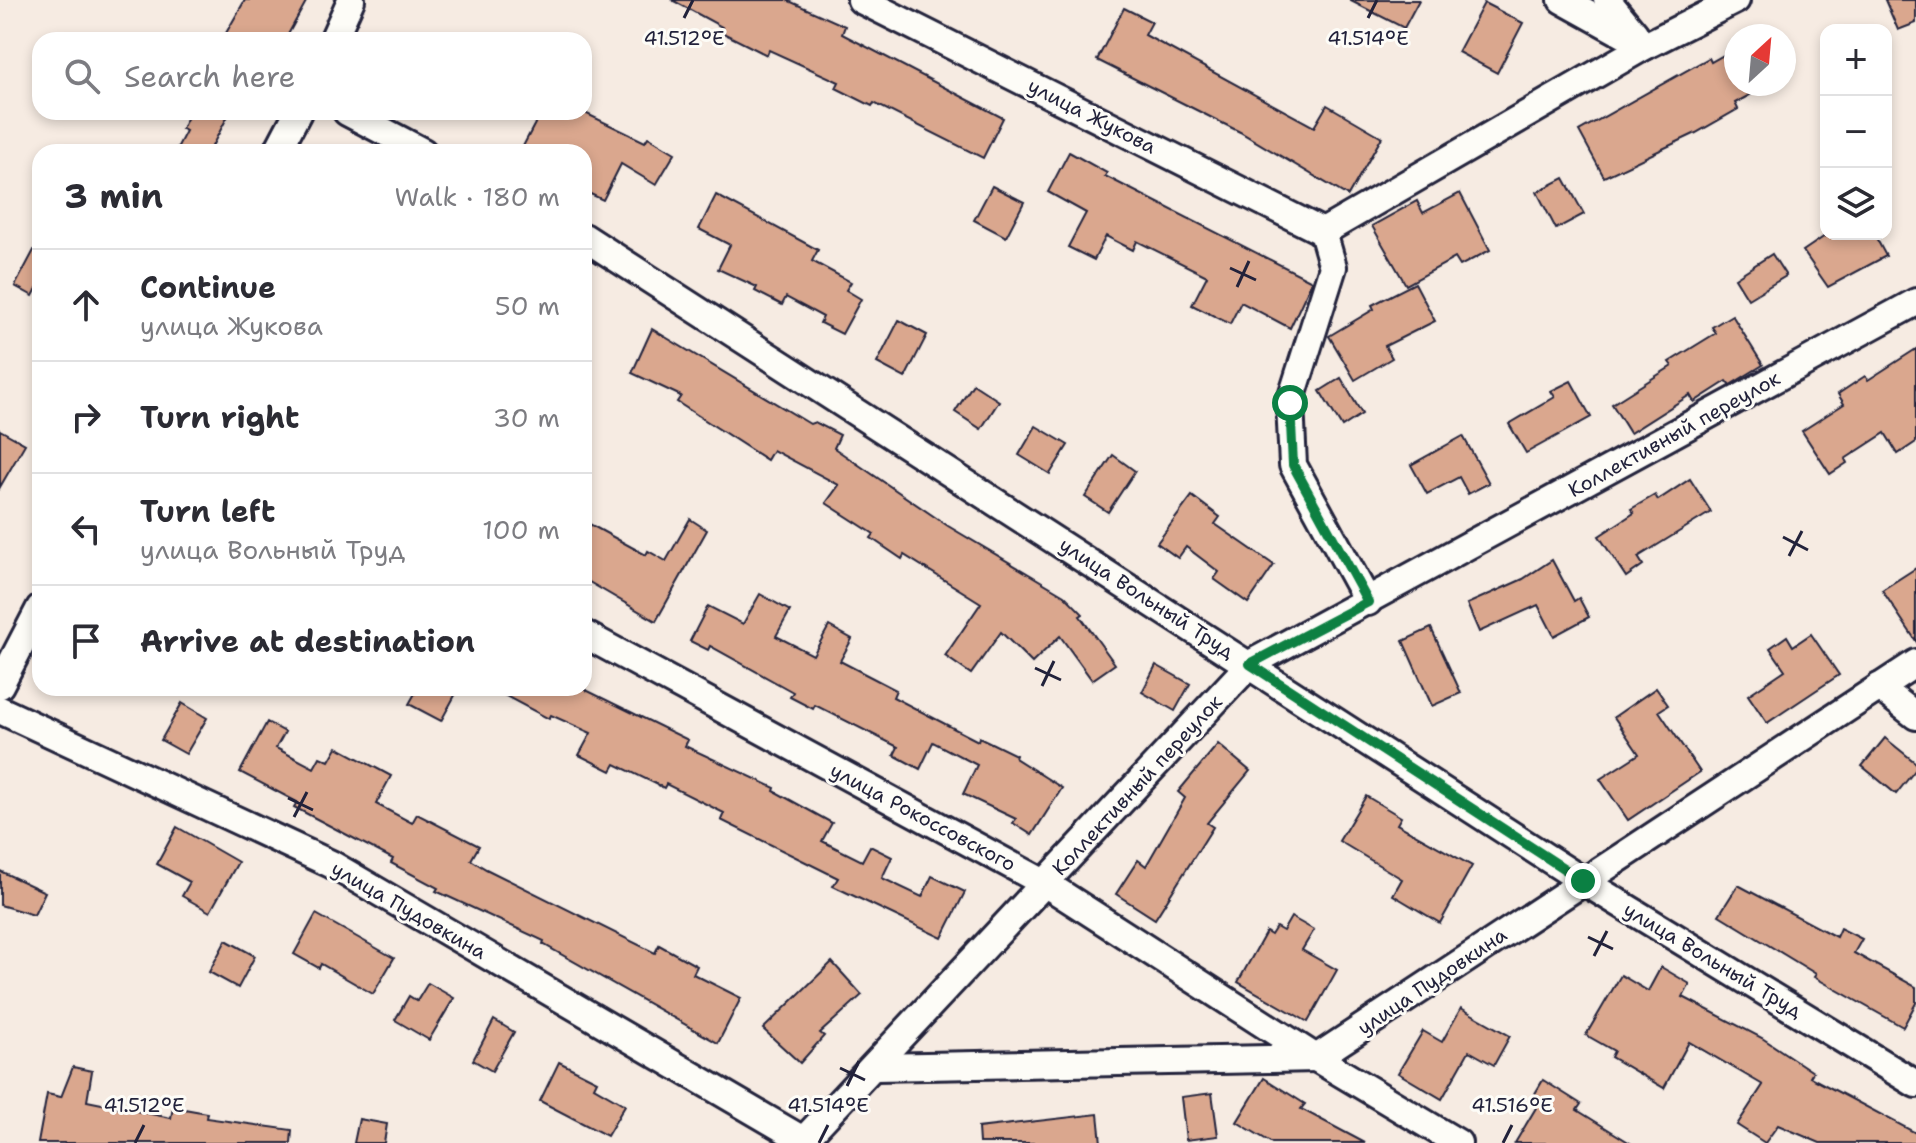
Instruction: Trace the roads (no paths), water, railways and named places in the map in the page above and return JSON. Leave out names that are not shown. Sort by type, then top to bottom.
[{"type":"street","points":[[337,32],[351,0]]},
{"type":"street","name":"улица Жукова","points":[[861,0],[1323,232]]},
{"type":"street","points":[[1562,0],[1645,46]]},
{"type":"street","points":[[1607,0],[1645,46]]},
{"type":"street","points":[[1368,602],[1293,465],[1290,403],[1333,267],[1323,232],[1645,46],[1736,0]]},
{"type":"street","points":[[281,144],[294,120]]},
{"type":"street","points":[[362,120],[408,144]]},
{"type":"street","name":"улица Вольный Труд","points":[[592,242],[1583,881],[1916,1084]]},
{"type":"street","name":"Коллективный переулок","points":[[802,1142],[876,1067],[1250,664],[1916,302]]},
{"type":"street","points":[[0,685],[32,623]]},
{"type":"street","name":"улица Рокоссовского","points":[[592,638],[1046,884],[1316,1058],[1458,1143]]},
{"type":"street","name":"улица Пудовкина","points":[[1316,1058],[1916,663]]},
{"type":"street","points":[[1879,687],[1916,716]]},
{"type":"street","name":"улица Пудовкина","points":[[0,710],[331,864],[802,1142]]},
{"type":"street","points":[[876,1067],[1316,1058]]}]
